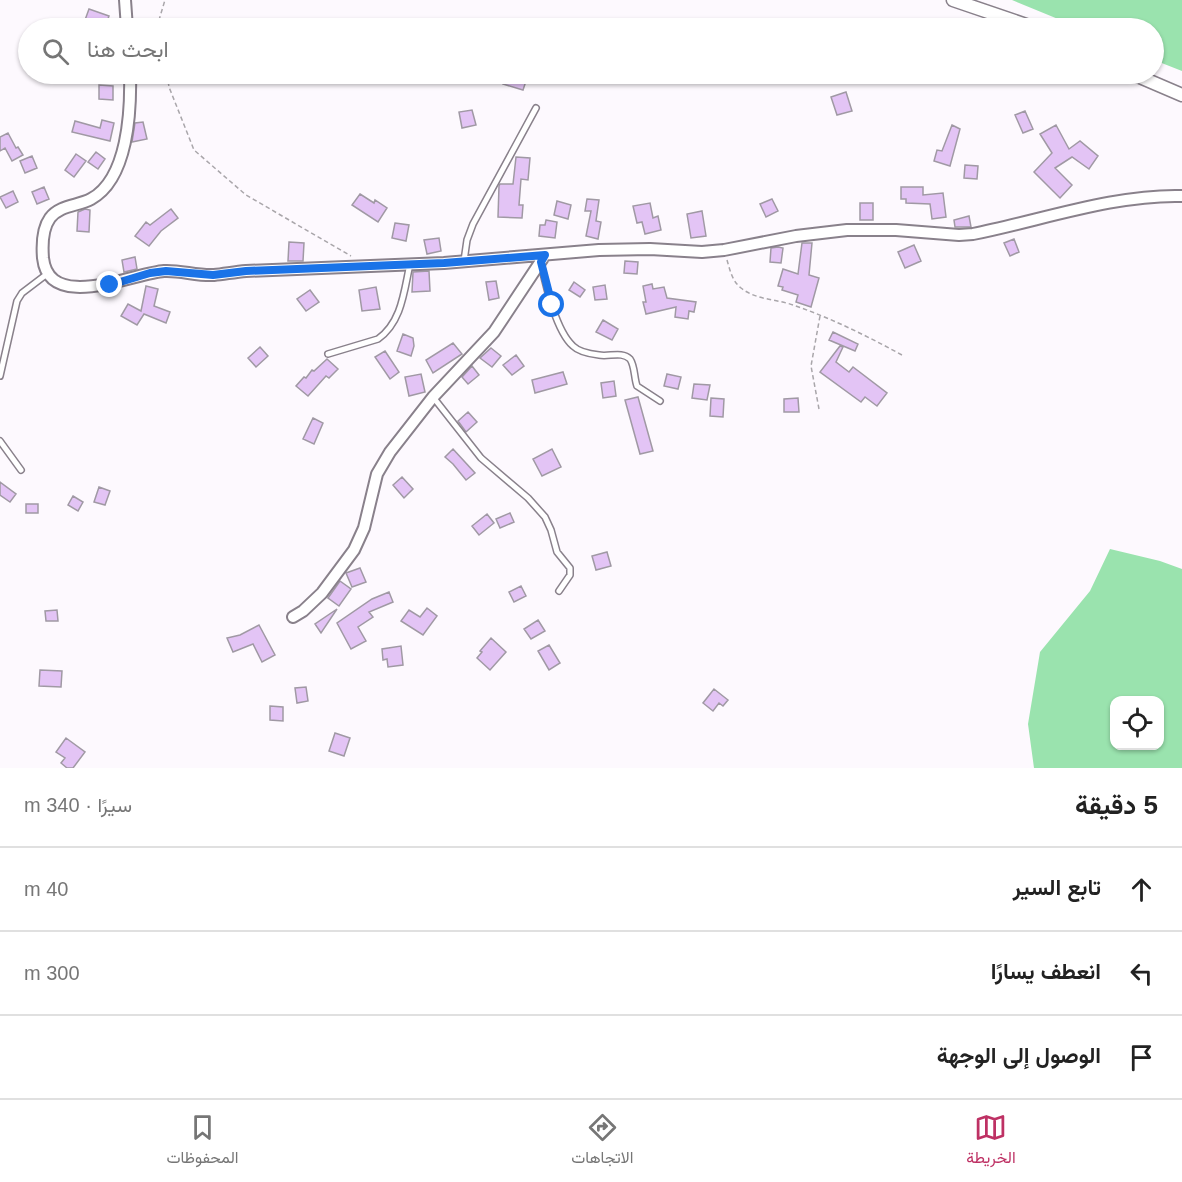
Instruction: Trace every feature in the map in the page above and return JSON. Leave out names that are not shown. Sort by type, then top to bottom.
[{"type":"street","points":[[125,0],[126,18]]},
{"type":"street","points":[[953,0],[1006,18]]},
{"type":"street","points":[[129,84],[125,142],[120,161],[107,187],[91,199],[57,212],[45,228],[43,239],[45,266],[48,273],[63,283],[75,287],[110,285],[150,273],[166,271],[213,275],[246,271],[543,259],[627,249],[702,252],[847,230],[973,234],[1132,200],[1182,196]]},
{"type":"street","points":[[1158,84],[1182,94]]},
{"type":"street","points":[[293,617],[322,593],[354,550],[364,528],[377,474],[382,464],[434,397],[494,332],[543,259]]},
{"type":"lane","points":[[464,261],[467,240],[473,224],[536,108]]},
{"type":"lane","points":[[543,259],[552,305],[572,345],[589,354],[600,356],[616,354],[629,358],[637,386],[660,401]]},
{"type":"lane","points":[[328,354],[385,335],[397,318],[410,264]]},
{"type":"lane","points":[[0,376],[17,301],[22,293],[48,273]]},
{"type":"lane","points":[[434,397],[481,459],[528,498],[545,517],[557,552],[570,568],[568,579],[559,591]]},
{"type":"lane","points":[[0,441],[21,470]]},
{"type":"path","points":[[160,18],[165,0]]},
{"type":"path","points":[[169,84],[194,150],[246,195],[367,266]]},
{"type":"path","points":[[724,250],[730,272],[742,289],[753,295],[790,304],[820,315],[902,355]]},
{"type":"path","points":[[819,409],[811,366],[820,315]]},
{"type":"green space","points":[[1012,0],[1182,0],[1182,71],[1164,64],[1164,18],[1056,18]]},
{"type":"green space","points":[[1110,549],[1160,561],[1182,569],[1182,768],[1034,768],[1028,724],[1040,652],[1090,591]]},
{"type":"building","points":[[89,9],[109,16],[108,18],[86,18]]},
{"type":"building","points":[[503,84],[525,84],[523,90]]},
{"type":"building","points":[[99,85],[113,86],[113,100],[99,99]]},
{"type":"building","points":[[846,92],[852,111],[837,115],[831,97]]},
{"type":"building","points":[[472,110],[476,125],[462,128],[459,112]]},
{"type":"building","points":[[1025,111],[1033,129],[1023,133],[1015,115]]},
{"type":"building","points":[[102,120],[114,123],[110,141],[72,132],[75,121],[100,128]]},
{"type":"building","points":[[143,122],[147,139],[132,142],[135,123]]},
{"type":"building","points":[[952,125],[960,129],[950,166],[934,161],[937,150],[942,151]]},
{"type":"building","points":[[1056,125],[1069,149],[1080,141],[1098,156],[1089,169],[1072,157],[1055,168],[1072,185],[1060,198],[1034,172],[1052,153],[1040,134]]},
{"type":"building","points":[[8,133],[16,148],[18,147],[23,155],[12,161],[5,148],[0,151],[0,137]]},
{"type":"building","points":[[96,152],[105,159],[98,169],[88,162]]},
{"type":"building","points":[[76,154],[86,161],[74,177],[65,170]]},
{"type":"building","points":[[32,156],[37,168],[25,173],[20,161]]},
{"type":"building","points":[[516,157],[530,158],[528,180],[521,179],[519,205],[523,205],[522,218],[498,217],[499,186],[500,184],[513,184]]},
{"type":"building","points":[[965,165],[978,166],[977,179],[964,178]]},
{"type":"building","points":[[44,187],[49,199],[37,204],[32,192]]},
{"type":"building","points":[[901,187],[923,187],[923,195],[943,193],[946,217],[932,219],[930,204],[906,203],[906,199],[901,199]]},
{"type":"building","points":[[13,191],[18,202],[6,208],[0,197]]},
{"type":"building","points":[[360,194],[387,208],[378,222],[352,205]]},
{"type":"building","points":[[587,199],[599,200],[596,221],[601,222],[598,239],[586,236],[591,211],[585,211]]},
{"type":"building","points":[[772,199],[778,211],[766,217],[760,204]]},
{"type":"building","points":[[557,201],[571,205],[568,219],[554,215]]},
{"type":"building","points":[[650,203],[653,218],[658,216],[661,230],[645,234],[642,222],[637,223],[633,206]]},
{"type":"building","points":[[860,203],[873,203],[873,220],[860,220]]},
{"type":"building","points":[[85,209],[90,210],[89,232],[77,231],[78,212]]},
{"type":"building","points":[[171,209],[178,218],[161,231],[149,246],[135,236],[146,222],[150,225]]},
{"type":"building","points":[[702,211],[706,236],[691,238],[687,214]]},
{"type":"building","points":[[969,216],[971,227],[955,227],[954,220]]},
{"type":"building","points":[[546,220],[557,222],[555,238],[539,236],[540,225],[545,225]]},
{"type":"building","points":[[395,223],[409,225],[406,241],[392,238]]},
{"type":"building","points":[[439,238],[441,251],[427,254],[424,240]]},
{"type":"building","points":[[1014,239],[1019,252],[1010,256],[1004,243]]},
{"type":"building","points":[[289,242],[304,243],[303,261],[288,261]]},
{"type":"building","points":[[802,243],[812,243],[809,275],[819,278],[811,307],[796,302],[798,295],[782,290],[783,287],[778,286],[783,269],[798,274]]},
{"type":"building","points":[[914,245],[921,261],[905,268],[898,252]]},
{"type":"building","points":[[771,248],[783,248],[781,263],[770,262]]},
{"type":"building","points":[[135,257],[137,269],[124,272],[122,260]]},
{"type":"building","points":[[625,261],[638,262],[637,274],[624,273]]},
{"type":"building","points":[[429,271],[430,291],[412,292],[413,272]]},
{"type":"building","points":[[496,281],[499,298],[489,300],[486,282]]},
{"type":"building","points":[[574,282],[585,290],[580,297],[569,290]]},
{"type":"building","points":[[652,284],[653,289],[664,287],[667,298],[696,302],[694,312],[689,311],[688,319],[675,317],[676,307],[646,314],[643,286]]},
{"type":"building","points":[[605,285],[607,299],[595,300],[593,287]]},
{"type":"building","points":[[146,286],[158,289],[154,306],[170,312],[166,323],[144,314],[137,325],[121,316],[128,304],[141,311]]},
{"type":"building","points":[[376,287],[380,309],[362,311],[359,290]]},
{"type":"building","points":[[310,290],[319,302],[306,311],[297,299]]},
{"type":"building","points":[[603,320],[618,329],[612,340],[596,332]]},
{"type":"building","points":[[833,332],[858,344],[855,351],[829,340]]},
{"type":"building","points":[[403,334],[413,338],[414,346],[411,356],[397,351]]},
{"type":"building","points":[[453,343],[462,354],[433,373],[426,360]]},
{"type":"building","points":[[840,346],[843,347],[836,362],[849,372],[853,367],[887,393],[877,406],[865,397],[861,402],[820,372]]},
{"type":"building","points":[[260,347],[268,356],[256,367],[248,358]]},
{"type":"building","points":[[491,348],[501,356],[492,367],[480,358]]},
{"type":"building","points":[[385,351],[399,372],[390,379],[375,357]]},
{"type":"building","points":[[516,355],[524,366],[512,375],[503,365]]},
{"type":"building","points":[[327,359],[338,369],[329,378],[326,376],[308,396],[296,386]]},
{"type":"building","points":[[472,366],[479,375],[468,384],[462,377]]},
{"type":"building","points":[[563,372],[567,384],[535,393],[532,380]]},
{"type":"building","points":[[421,374],[425,392],[409,396],[405,377]]},
{"type":"building","points":[[667,374],[681,377],[678,389],[664,386]]},
{"type":"building","points":[[614,381],[616,396],[603,398],[601,383]]},
{"type":"building","points":[[694,384],[710,385],[707,400],[692,398]]},
{"type":"building","points":[[638,397],[653,451],[640,454],[625,400]]},
{"type":"building","points":[[711,398],[724,399],[723,417],[710,416]]},
{"type":"building","points":[[798,398],[799,412],[784,412],[784,399]]},
{"type":"building","points":[[468,412],[477,422],[466,432],[458,421]]},
{"type":"building","points":[[313,418],[323,423],[314,444],[303,439]]},
{"type":"building","points":[[453,449],[475,473],[466,480],[445,457]]},
{"type":"building","points":[[552,449],[561,467],[542,476],[533,459]]},
{"type":"building","points":[[402,477],[413,489],[404,498],[393,485]]},
{"type":"building","points":[[0,482],[16,494],[10,502],[0,495]]},
{"type":"building","points":[[99,487],[110,491],[105,505],[94,502]]},
{"type":"building","points":[[73,496],[83,502],[78,511],[68,505]]},
{"type":"building","points":[[26,504],[38,504],[38,513],[26,513]]},
{"type":"building","points":[[510,513],[514,522],[500,528],[496,519]]},
{"type":"building","points":[[487,514],[494,523],[479,535],[472,526]]},
{"type":"building","points":[[607,552],[611,566],[596,570],[592,556]]},
{"type":"building","points":[[360,568],[366,582],[352,587],[346,573]]},
{"type":"building","points":[[340,581],[351,589],[339,606],[328,598]]},
{"type":"building","points":[[521,586],[526,596],[514,602],[509,592]]},
{"type":"building","points":[[389,592],[393,602],[369,612],[373,617],[358,627],[366,641],[351,649],[337,623],[372,599]]},
{"type":"building","points":[[427,608],[437,616],[423,635],[401,621],[409,610],[420,617]]},
{"type":"building","points":[[337,609],[321,633],[315,624]]},
{"type":"building","points":[[57,610],[58,621],[46,621],[45,611]]},
{"type":"building","points":[[538,620],[545,631],[531,639],[524,629]]},
{"type":"building","points":[[259,625],[275,655],[262,662],[253,644],[233,652],[227,638],[240,635]]},
{"type":"building","points":[[491,638],[506,652],[490,670],[477,658]]},
{"type":"building","points":[[549,645],[560,663],[549,670],[538,651]]},
{"type":"building","points":[[401,646],[403,665],[388,667],[387,659],[383,660],[382,649]]},
{"type":"building","points":[[40,670],[62,671],[61,687],[39,686]]},
{"type":"building","points":[[306,687],[308,701],[297,703],[295,688]]},
{"type":"building","points":[[714,689],[728,700],[723,706],[719,703],[713,711],[703,703]]},
{"type":"building","points":[[270,706],[283,707],[283,721],[270,720]]},
{"type":"building","points":[[335,733],[350,738],[344,756],[329,751]]},
{"type":"building","points":[[66,738],[85,752],[73,768],[67,768],[61,763],[65,758],[56,752]]},
{"type":"route","points":[[110,285],[150,273],[166,271],[213,275],[246,271],[444,263],[545,255],[541,262],[552,305]]}]
